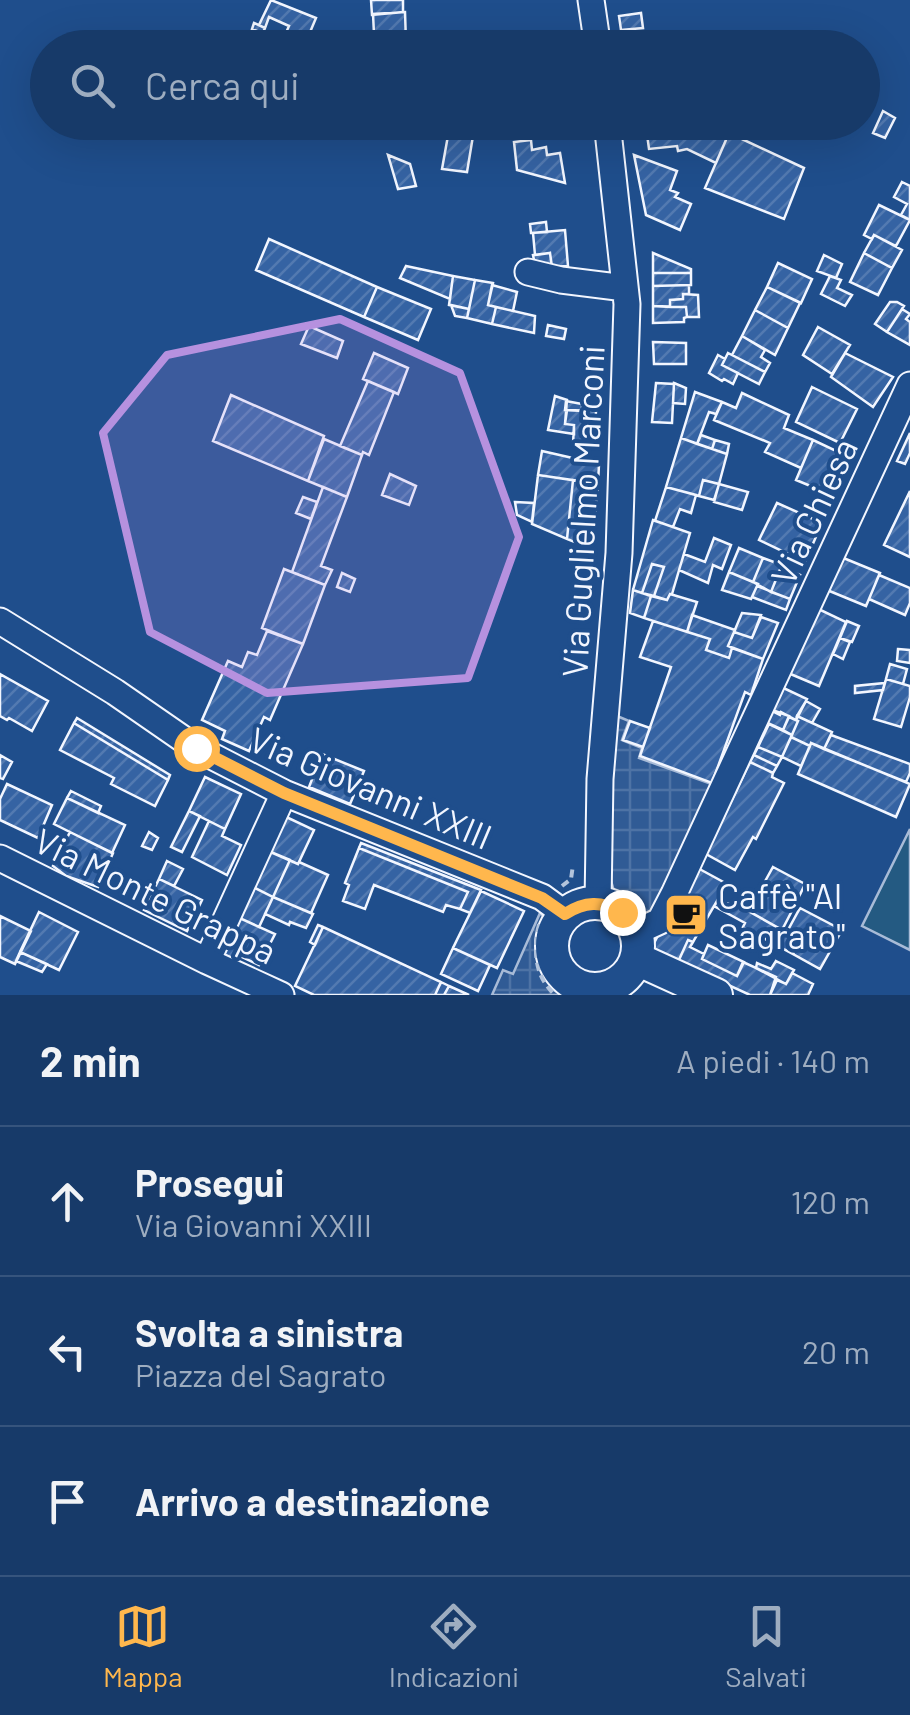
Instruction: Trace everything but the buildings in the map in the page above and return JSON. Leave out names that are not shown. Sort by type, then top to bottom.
[{"type":"main road","points":[[598,903],[622,912],[636,946],[631,971],[622,981],[597,993],[571,984],[561,975],[551,950],[552,937],[565,914],[598,903]]},
{"type":"main road","points":[[636,946],[716,995]]},
{"type":"street","points":[[591,0],[595,30]]},
{"type":"street","name":"Via Guglielmo Marconi","points":[[598,903],[600,779],[619,553],[626,304],[609,140]]},
{"type":"street","points":[[528,272],[625,288]]},
{"type":"street","name":"Via Chiesa","points":[[636,946],[660,921],[910,385]]},
{"type":"street","name":"Via Giovanni XXIII","points":[[0,622],[196,748],[284,793],[542,898],[565,914]]},
{"type":"street","points":[[207,961],[284,793]]},
{"type":"street","name":"Via Monte Grappa","points":[[0,858],[281,995]]},
{"type":"highlighted area","points":[[340,319],[460,373],[519,537],[468,678],[267,693],[150,632],[103,433],[167,355]]},
{"type":"shaded area","points":[[617,716],[629,721],[622,740],[642,748],[639,758],[720,787],[661,904],[642,919],[617,901],[609,874],[608,800]]},
{"type":"shaded area","points":[[910,829],[910,950],[862,926]]},
{"type":"shaded area","points":[[540,913],[546,927],[545,968],[567,995],[492,995],[503,970],[513,974]]},
{"type":"place","name":"Caffè \"Al Sagrato\"","points":[[686,915]]},
{"type":"route","points":[[196,748],[284,793],[542,898],[565,914],[598,903],[622,912]]}]
